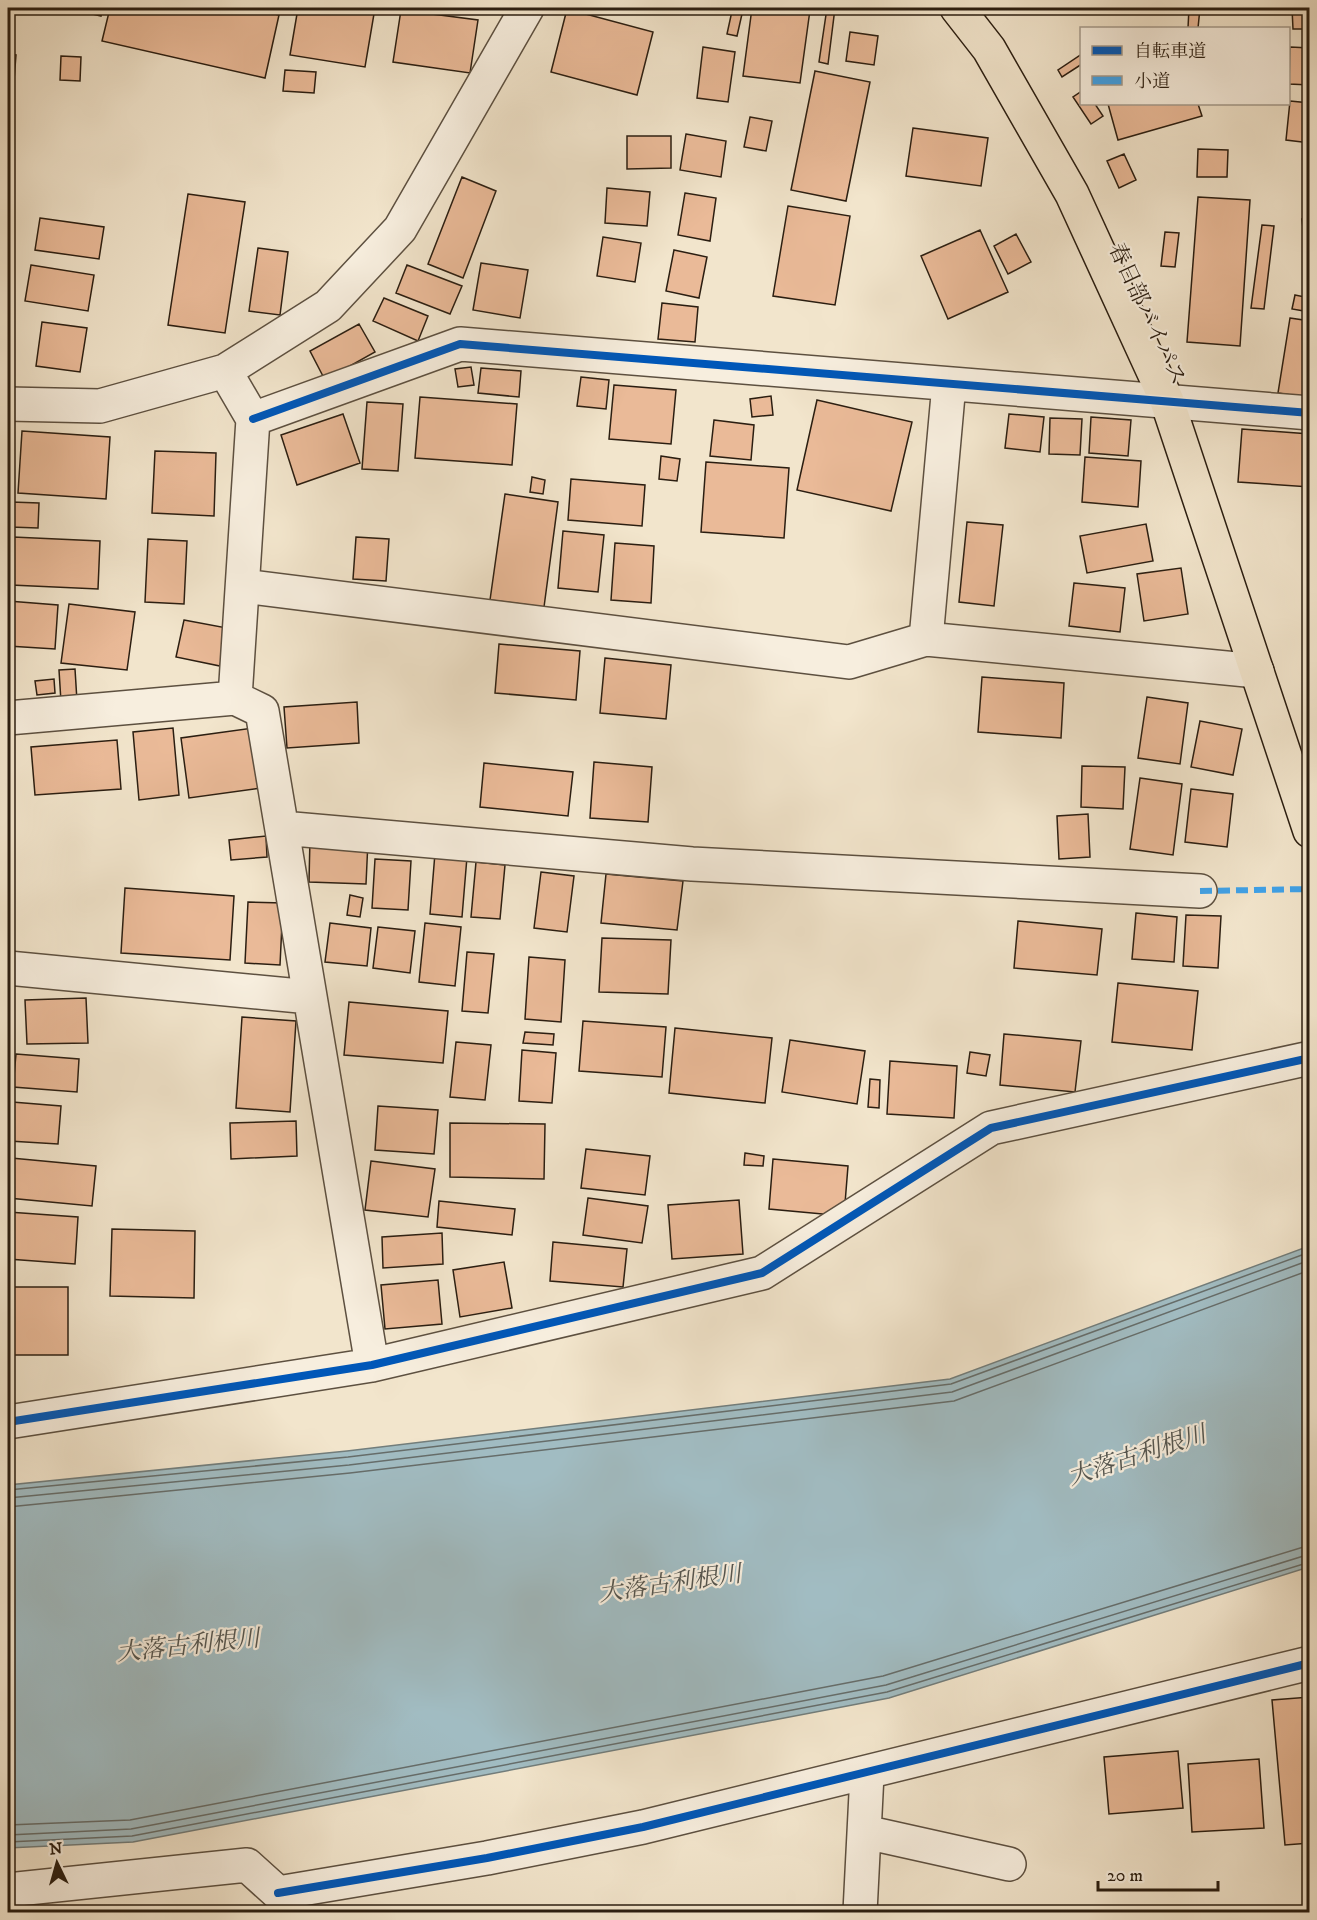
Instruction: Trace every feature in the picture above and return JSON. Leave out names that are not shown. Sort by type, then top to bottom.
[{"type":"highway","name":"春日部バイパス","points":[[957,8],[989,50],[1072,194],[1167,401],[1310,831]]},
{"type":"street","points":[[8,404],[100,406],[225,371],[328,306],[400,229],[527,8]]},
{"type":"street","points":[[253,419],[460,344],[1310,413]]},
{"type":"street","points":[[225,371],[253,419],[235,698]]},
{"type":"street","points":[[926,639],[949,384]]},
{"type":"street","points":[[243,586],[849,662],[926,639],[1257,671]]},
{"type":"street","points":[[8,718],[235,698],[262,711],[372,1365]]},
{"type":"street","points":[[282,828],[692,864],[1200,891]]},
{"type":"street","points":[[8,968],[310,997]]},
{"type":"street","points":[[8,1422],[372,1365],[762,1273],[991,1128],[1310,1058]]},
{"type":"street","points":[[8,1890],[247,1865],[275,1903],[643,1827],[867,1774],[1310,1663]]},
{"type":"street","points":[[860,1912],[867,1774]]},
{"type":"street","points":[[865,1832],[1010,1864]]},
{"type":"water","name":"大落古利根川","points":[[1309,1246],[1309,1567],[889,1698],[133,1842],[8,1848],[8,1485],[347,1451],[950,1379]]},
{"type":"building","points":[[85,8],[103,8],[101,16],[84,12]]},
{"type":"building","points":[[110,8],[248,8],[279,15],[265,78],[102,41]]},
{"type":"building","points":[[298,8],[375,8],[365,67],[290,55]]},
{"type":"building","points":[[752,8],[810,10],[800,83],[743,76]]},
{"type":"building","points":[[827,8],[835,8],[828,64],[819,62]]},
{"type":"building","points":[[1189,8],[1200,8],[1198,27],[1188,27]]},
{"type":"building","points":[[1292,8],[1310,8],[1310,29],[1293,29]]},
{"type":"building","points":[[567,9],[653,32],[637,95],[551,72]]},
{"type":"building","points":[[401,10],[478,20],[470,73],[393,62]]},
{"type":"building","points":[[732,11],[742,14],[737,36],[727,34]]},
{"type":"building","points":[[850,32],[878,36],[874,65],[846,61]]},
{"type":"building","points":[[703,47],[735,52],[728,102],[697,98]]},
{"type":"building","points":[[1290,47],[1310,48],[1310,85],[1290,84]]},
{"type":"building","points":[[8,54],[16,55],[14,80],[8,80]]},
{"type":"building","points":[[1080,55],[1080,65],[1062,77],[1058,70]]},
{"type":"building","points":[[61,56],[81,57],[80,81],[60,80]]},
{"type":"building","points":[[285,70],[316,72],[314,93],[283,91]]},
{"type":"building","points":[[815,71],[870,82],[846,201],[791,190]]},
{"type":"building","points":[[1080,92],[1080,105],[1096,105],[1103,116],[1091,124],[1073,97]]},
{"type":"building","points":[[1290,101],[1310,103],[1310,143],[1286,140]]},
{"type":"building","points":[[1108,105],[1198,105],[1202,116],[1118,140]]},
{"type":"building","points":[[750,117],[772,121],[766,151],[744,147]]},
{"type":"building","points":[[913,128],[988,138],[981,186],[906,176]]},
{"type":"building","points":[[686,134],[726,141],[721,177],[680,170]]},
{"type":"building","points":[[627,136],[671,136],[671,168],[627,169]]},
{"type":"building","points":[[1198,149],[1228,150],[1227,177],[1197,177]]},
{"type":"building","points":[[1124,154],[1136,180],[1119,188],[1107,161]]},
{"type":"building","points":[[462,177],[496,191],[463,278],[428,264]]},
{"type":"building","points":[[607,188],[650,192],[647,226],[605,223]]},
{"type":"building","points":[[685,193],[716,198],[710,241],[678,235]]},
{"type":"building","points":[[188,194],[245,202],[225,333],[168,325]]},
{"type":"building","points":[[1198,197],[1250,200],[1240,346],[1187,342]]},
{"type":"building","points":[[788,206],[850,216],[835,305],[773,296]]},
{"type":"building","points":[[40,218],[104,227],[99,259],[35,250]]},
{"type":"building","points":[[1302,219],[1310,219],[1310,267],[1307,267]]},
{"type":"building","points":[[1262,225],[1274,226],[1264,309],[1251,308]]},
{"type":"building","points":[[980,230],[1008,292],[948,319],[921,256]]},
{"type":"building","points":[[1165,232],[1179,233],[1175,267],[1161,266]]},
{"type":"building","points":[[1016,234],[1031,262],[1008,274],[994,246]]},
{"type":"building","points":[[603,237],[641,243],[635,282],[597,276]]},
{"type":"building","points":[[258,248],[288,252],[280,315],[249,311]]},
{"type":"building","points":[[674,250],[707,257],[699,298],[666,291]]},
{"type":"building","points":[[481,263],[528,270],[520,318],[473,310]]},
{"type":"building","points":[[31,265],[94,275],[88,311],[25,301]]},
{"type":"building","points":[[407,265],[462,286],[450,314],[396,293]]},
{"type":"building","points":[[1295,295],[1310,298],[1310,312],[1292,309]]},
{"type":"building","points":[[384,298],[428,316],[418,341],[373,321]]},
{"type":"building","points":[[662,303],[698,307],[695,342],[658,339]]},
{"type":"building","points":[[1290,318],[1310,321],[1310,398],[1278,393]]},
{"type":"building","points":[[42,322],[87,328],[80,372],[36,366]]},
{"type":"building","points":[[359,324],[375,352],[325,380],[310,351]]},
{"type":"building","points":[[471,367],[474,385],[458,387],[455,369]]},
{"type":"building","points":[[481,368],[521,371],[519,397],[478,393]]},
{"type":"building","points":[[581,377],[609,380],[606,409],[577,406]]},
{"type":"building","points":[[614,385],[676,390],[671,444],[609,439]]},
{"type":"building","points":[[771,396],[773,415],[752,417],[750,399]]},
{"type":"building","points":[[420,397],[517,404],[512,465],[415,458]]},
{"type":"building","points":[[817,400],[912,422],[891,511],[797,490]]},
{"type":"building","points":[[367,402],[403,404],[398,471],[362,469]]},
{"type":"building","points":[[343,414],[360,463],[297,485],[281,435]]},
{"type":"building","points":[[1009,414],[1044,417],[1040,452],[1005,448]]},
{"type":"building","points":[[1091,417],[1131,420],[1128,456],[1089,453]]},
{"type":"building","points":[[1050,418],[1082,419],[1080,455],[1049,454]]},
{"type":"building","points":[[714,420],[754,425],[751,460],[710,456]]},
{"type":"building","points":[[1242,429],[1310,434],[1310,487],[1238,482]]},
{"type":"building","points":[[22,431],[110,437],[106,499],[18,493]]},
{"type":"building","points":[[155,451],[216,453],[214,516],[152,513]]},
{"type":"building","points":[[661,456],[680,459],[677,481],[659,479]]},
{"type":"building","points":[[1085,457],[1141,461],[1138,507],[1082,502]]},
{"type":"building","points":[[706,462],[789,468],[784,538],[701,532]]},
{"type":"building","points":[[532,477],[545,480],[543,494],[530,492]]},
{"type":"building","points":[[571,479],[645,485],[642,526],[568,520]]},
{"type":"building","points":[[505,494],[558,502],[544,607],[490,600]]},
{"type":"building","points":[[11,502],[39,503],[38,528],[10,527]]},
{"type":"building","points":[[967,522],[1003,525],[994,606],[959,602]]},
{"type":"building","points":[[1146,524],[1153,561],[1087,573],[1080,536]]},
{"type":"building","points":[[563,531],[604,535],[598,592],[558,588]]},
{"type":"building","points":[[13,537],[100,541],[98,589],[11,585]]},
{"type":"building","points":[[356,537],[389,539],[386,581],[353,579]]},
{"type":"building","points":[[148,539],[187,541],[184,604],[145,602]]},
{"type":"building","points":[[615,543],[654,546],[651,603],[611,600]]},
{"type":"building","points":[[1181,568],[1188,614],[1144,621],[1137,574]]},
{"type":"building","points":[[1074,583],[1125,588],[1120,632],[1069,626]]},
{"type":"building","points":[[8,601],[58,605],[55,649],[8,646]]},
{"type":"building","points":[[69,604],[135,612],[127,670],[61,663]]},
{"type":"building","points":[[184,620],[227,628],[220,666],[176,657]]},
{"type":"building","points":[[499,644],[580,651],[576,700],[495,693]]},
{"type":"building","points":[[605,658],[671,665],[666,719],[600,713]]},
{"type":"building","points":[[75,669],[77,701],[61,702],[59,670]]},
{"type":"building","points":[[982,677],[1064,683],[1061,738],[978,732]]},
{"type":"building","points":[[54,679],[55,693],[37,695],[35,681]]},
{"type":"building","points":[[1147,697],[1188,703],[1180,764],[1138,758]]},
{"type":"building","points":[[357,702],[359,743],[287,748],[284,707]]},
{"type":"building","points":[[1200,721],[1242,729],[1233,775],[1191,767]]},
{"type":"building","points":[[173,728],[179,795],[139,800],[133,732]]},
{"type":"building","points":[[253,728],[261,788],[189,798],[181,738]]},
{"type":"building","points":[[117,740],[121,789],[35,795],[31,747]]},
{"type":"building","points":[[594,762],[652,767],[648,822],[590,818]]},
{"type":"building","points":[[484,763],[573,772],[568,816],[480,807]]},
{"type":"building","points":[[1082,766],[1125,767],[1123,809],[1081,807]]},
{"type":"building","points":[[1140,778],[1182,784],[1173,855],[1130,849]]},
{"type":"building","points":[[1191,789],[1233,794],[1227,847],[1185,842]]},
{"type":"building","points":[[1088,814],[1090,857],[1059,859],[1057,816]]},
{"type":"building","points":[[266,836],[267,857],[231,860],[229,840]]},
{"type":"building","points":[[310,838],[368,841],[366,884],[309,882]]},
{"type":"building","points":[[435,853],[467,857],[462,917],[430,914]]},
{"type":"building","points":[[375,859],[411,861],[408,910],[372,908]]},
{"type":"building","points":[[476,862],[505,865],[500,919],[471,917]]},
{"type":"building","points":[[541,872],[574,876],[567,932],[534,928]]},
{"type":"building","points":[[606,874],[683,881],[677,930],[601,923]]},
{"type":"building","points":[[125,888],[234,896],[230,960],[121,953]]},
{"type":"building","points":[[350,895],[363,898],[360,917],[347,915]]},
{"type":"building","points":[[248,902],[283,903],[280,965],[245,963]]},
{"type":"building","points":[[1136,913],[1177,917],[1174,962],[1132,959]]},
{"type":"building","points":[[1186,915],[1221,916],[1218,968],[1183,966]]},
{"type":"building","points":[[1018,921],[1102,929],[1097,975],[1014,968]]},
{"type":"building","points":[[330,923],[371,928],[367,966],[325,962]]},
{"type":"building","points":[[425,923],[461,927],[455,986],[419,982]]},
{"type":"building","points":[[378,927],[415,931],[410,973],[373,968]]},
{"type":"building","points":[[602,938],[671,940],[668,994],[599,992]]},
{"type":"building","points":[[467,952],[494,954],[488,1013],[462,1011]]},
{"type":"building","points":[[529,957],[565,960],[561,1022],[525,1019]]},
{"type":"building","points":[[1118,983],[1198,991],[1192,1050],[1112,1042]]},
{"type":"building","points":[[8,991],[11,991],[8,1055]]},
{"type":"building","points":[[86,998],[88,1043],[27,1044],[25,1000]]},
{"type":"building","points":[[349,1002],[448,1011],[443,1063],[344,1055]]},
{"type":"building","points":[[242,1017],[296,1021],[290,1112],[236,1108]]},
{"type":"building","points":[[583,1021],[666,1027],[662,1077],[579,1071]]},
{"type":"building","points":[[675,1028],[772,1038],[765,1103],[669,1093]]},
{"type":"building","points":[[525,1032],[554,1034],[553,1045],[523,1043]]},
{"type":"building","points":[[1004,1034],[1081,1041],[1075,1092],[1000,1085]]},
{"type":"building","points":[[790,1040],[865,1051],[857,1104],[782,1092]]},
{"type":"building","points":[[456,1042],[491,1045],[485,1100],[450,1097]]},
{"type":"building","points":[[522,1050],[556,1053],[552,1103],[519,1101]]},
{"type":"building","points":[[970,1052],[990,1055],[986,1076],[967,1073]]},
{"type":"building","points":[[16,1054],[79,1059],[77,1092],[13,1087]]},
{"type":"building","points":[[890,1061],[957,1066],[954,1118],[887,1114]]},
{"type":"building","points":[[870,1079],[880,1080],[879,1108],[868,1107]]},
{"type":"building","points":[[12,1102],[61,1106],[58,1144],[9,1141]]},
{"type":"building","points":[[378,1106],[438,1110],[434,1154],[375,1150]]},
{"type":"building","points":[[296,1121],[297,1156],[231,1159],[230,1123]]},
{"type":"building","points":[[450,1123],[545,1124],[544,1179],[450,1177]]},
{"type":"building","points":[[586,1149],[650,1156],[645,1195],[581,1188]]},
{"type":"building","points":[[745,1153],[764,1156],[763,1166],[744,1165]]},
{"type":"building","points":[[11,1158],[96,1166],[92,1206],[8,1198]]},
{"type":"building","points":[[773,1159],[848,1166],[844,1216],[769,1209]]},
{"type":"building","points":[[371,1161],[435,1169],[428,1217],[365,1210]]},
{"type":"building","points":[[588,1198],[648,1206],[642,1243],[583,1235]]},
{"type":"building","points":[[739,1200],[743,1254],[672,1259],[668,1205]]},
{"type":"building","points":[[439,1201],[515,1209],[512,1235],[437,1227]]},
{"type":"building","points":[[8,1212],[78,1217],[75,1264],[8,1259]]},
{"type":"building","points":[[112,1229],[195,1231],[194,1298],[110,1296]]},
{"type":"building","points":[[442,1233],[443,1264],[383,1268],[382,1237]]},
{"type":"building","points":[[553,1242],[627,1249],[623,1287],[550,1281]]},
{"type":"building","points":[[504,1262],[512,1308],[460,1317],[453,1270]]},
{"type":"building","points":[[438,1280],[442,1324],[385,1329],[381,1285]]},
{"type":"building","points":[[8,1287],[68,1287],[68,1355],[8,1355]]},
{"type":"building","points":[[1310,1697],[1310,1843],[1285,1845],[1272,1700]]},
{"type":"building","points":[[1178,1751],[1183,1808],[1109,1814],[1104,1757]]},
{"type":"building","points":[[1259,1759],[1264,1828],[1192,1832],[1188,1764]]},
{"type":"marked path","points":[[1200,891],[1310,889]]},
{"type":"cycle path","points":[[253,419],[460,344],[1310,413]]},
{"type":"cycle path","points":[[8,1422],[372,1365],[762,1273],[991,1128],[1310,1058]]},
{"type":"cycle path","points":[[278,1893],[487,1858],[643,1827],[1310,1663]]}]
